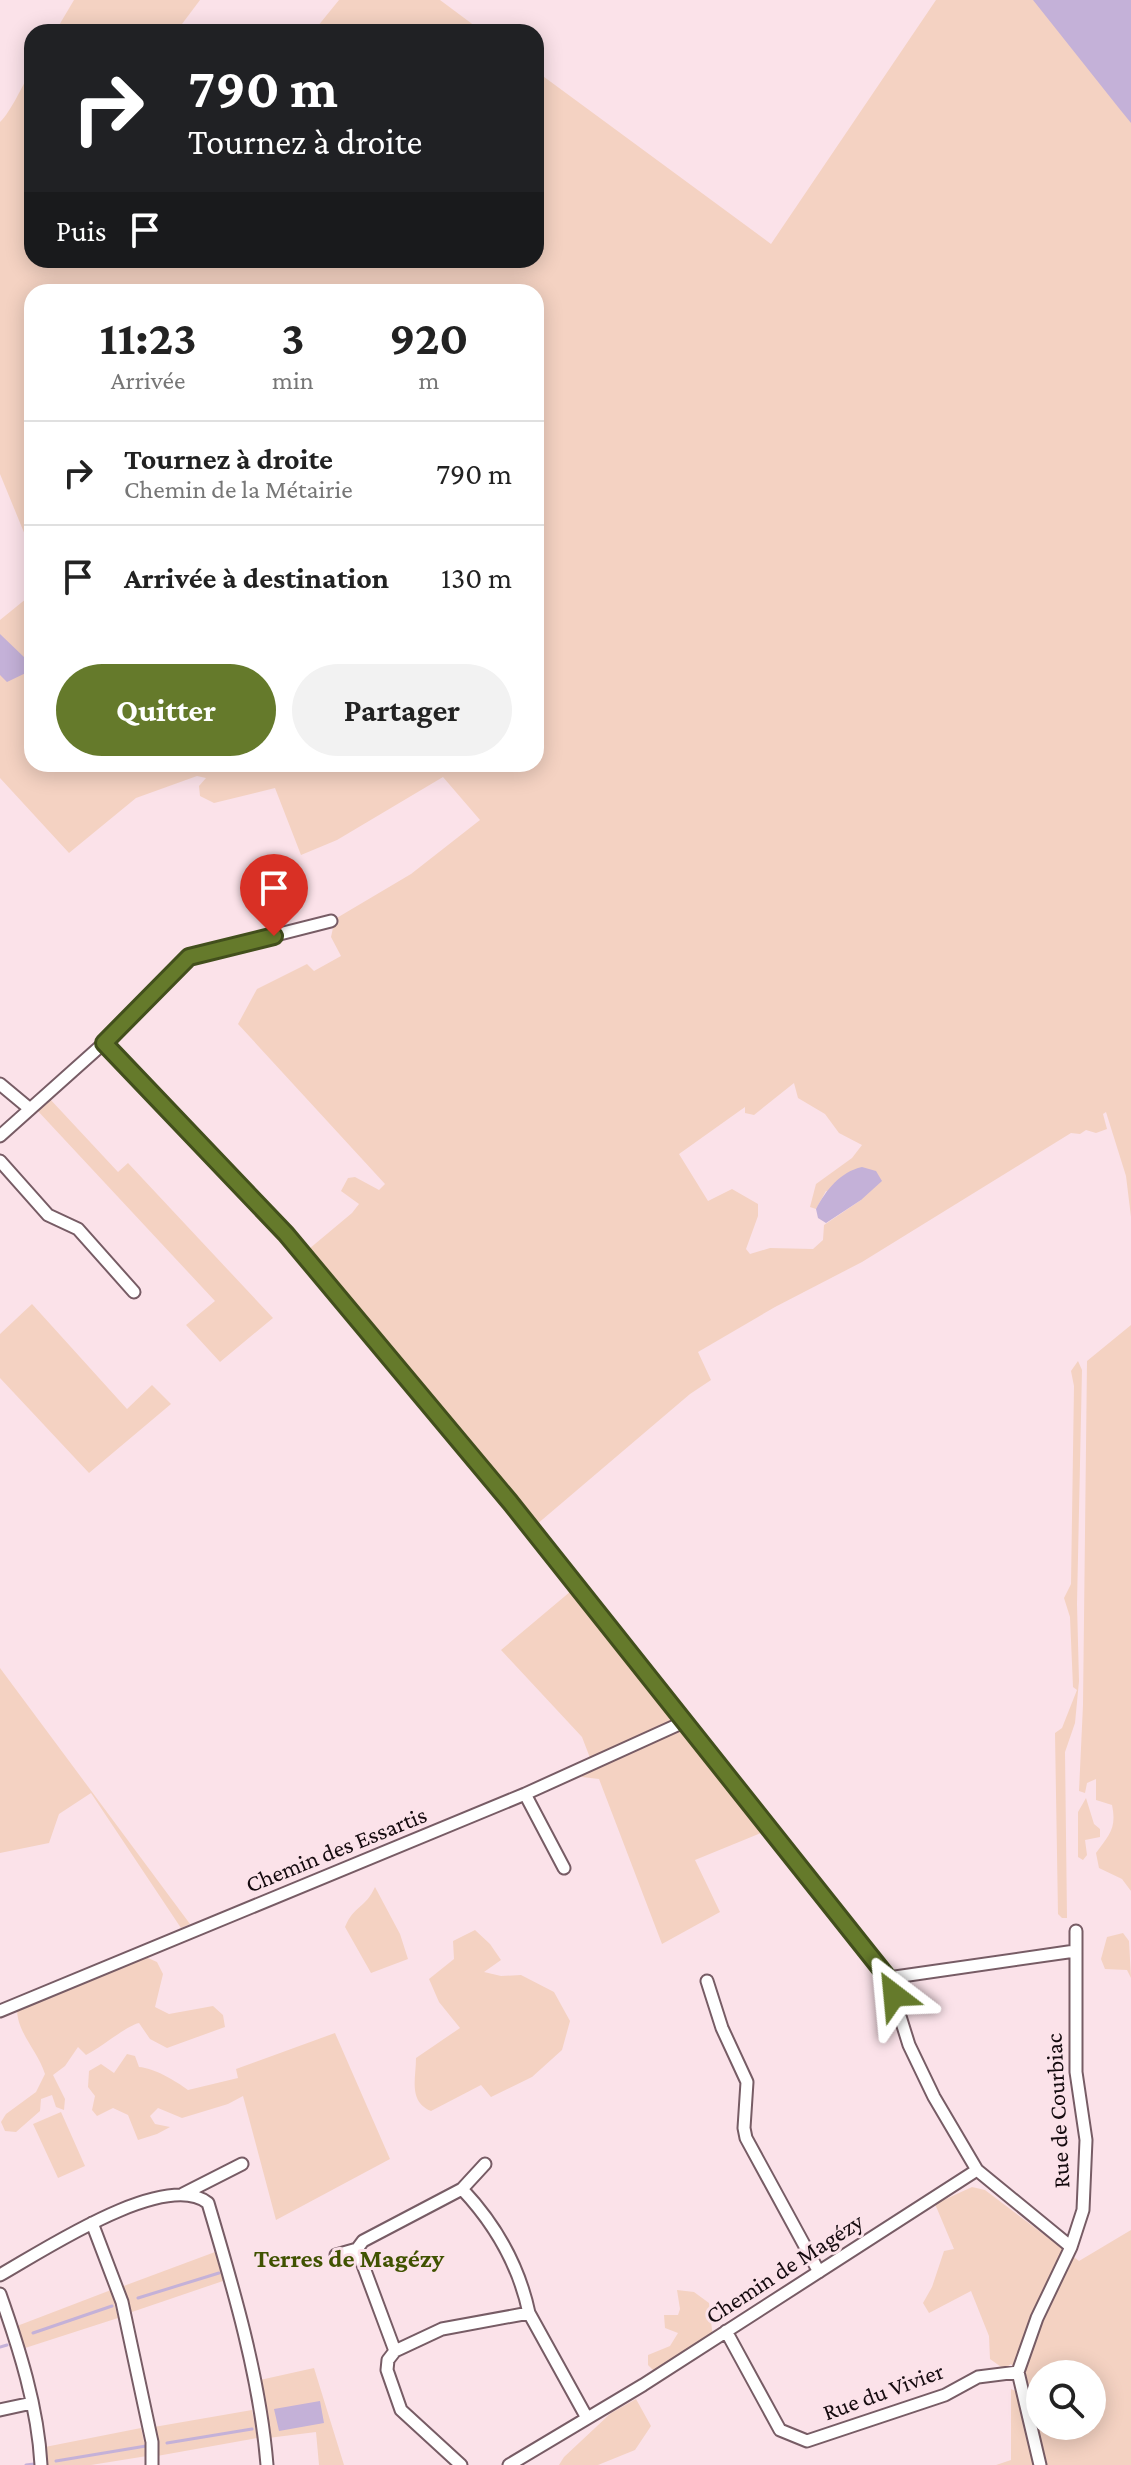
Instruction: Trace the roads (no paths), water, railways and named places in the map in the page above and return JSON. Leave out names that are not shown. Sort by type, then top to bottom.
[{"type":"street","points":[[0,1136],[104,1043],[189,957],[331,921]]},
{"type":"street","points":[[104,1043],[268,1213],[510,1502],[686,1721],[888,1978],[909,2045],[934,2097],[977,2170],[1071,2247]]},
{"type":"street","points":[[0,1084],[30,1109]]},
{"type":"street","points":[[0,1161],[48,1215],[78,1229],[134,1292]]},
{"type":"street","name":"Chemin des Essartis","points":[[0,2011],[525,1794],[686,1721]]},
{"type":"street","points":[[525,1794],[564,1868]]},
{"type":"street","name":"Rue de Courbiac","points":[[1018,2372],[1037,2318],[1071,2247],[1083,2210],[1086,2140],[1076,2072],[1076,1931]]},
{"type":"street","points":[[888,1978],[1075,1951]]},
{"type":"street","points":[[707,1981],[722,2028],[747,2082],[746,2138],[819,2272]]},
{"type":"street","points":[[183,2194],[242,2164]]},
{"type":"street","points":[[336,2255],[357,2249],[363,2241],[462,2189],[485,2164]]},
{"type":"street","name":"Chemin de Magézy","points":[[509,2465],[977,2170]]},
{"type":"street","points":[[462,2189],[487,2215],[522,2282],[529,2313],[587,2418]]},
{"type":"street","points":[[0,2275],[92,2223],[142,2201],[183,2194],[201,2197],[208,2203],[227,2267],[264,2425],[267,2465]]},
{"type":"street","points":[[92,2223],[122,2302],[152,2442],[152,2465]]},
{"type":"street","points":[[357,2249],[395,2351]]},
{"type":"street","points":[[0,2294],[17,2340],[32,2403],[41,2465]]},
{"type":"street","points":[[461,2465],[401,2410],[387,2370],[388,2360],[395,2351],[442,2329],[529,2313]]},
{"type":"street","name":"Rue du Vivier","points":[[726,2331],[780,2430],[807,2441],[945,2395],[978,2377],[1018,2372]]},
{"type":"street","points":[[1018,2372],[1040,2465]]},
{"type":"street","points":[[0,2410],[32,2403]]},
{"type":"waterway","points":[[138,2298],[219,2273]]},
{"type":"waterway","points":[[33,2333],[112,2306]]},
{"type":"waterway","points":[[0,2347],[7,2345]]},
{"type":"waterway","points":[[167,2443],[252,2429]]},
{"type":"waterway","points":[[56,2461],[146,2446]]},
{"type":"waterway","points":[[26,2465],[34,2464]]},
{"type":"district","name":"Terres de Magézy","points":[[349,2258]]}]
